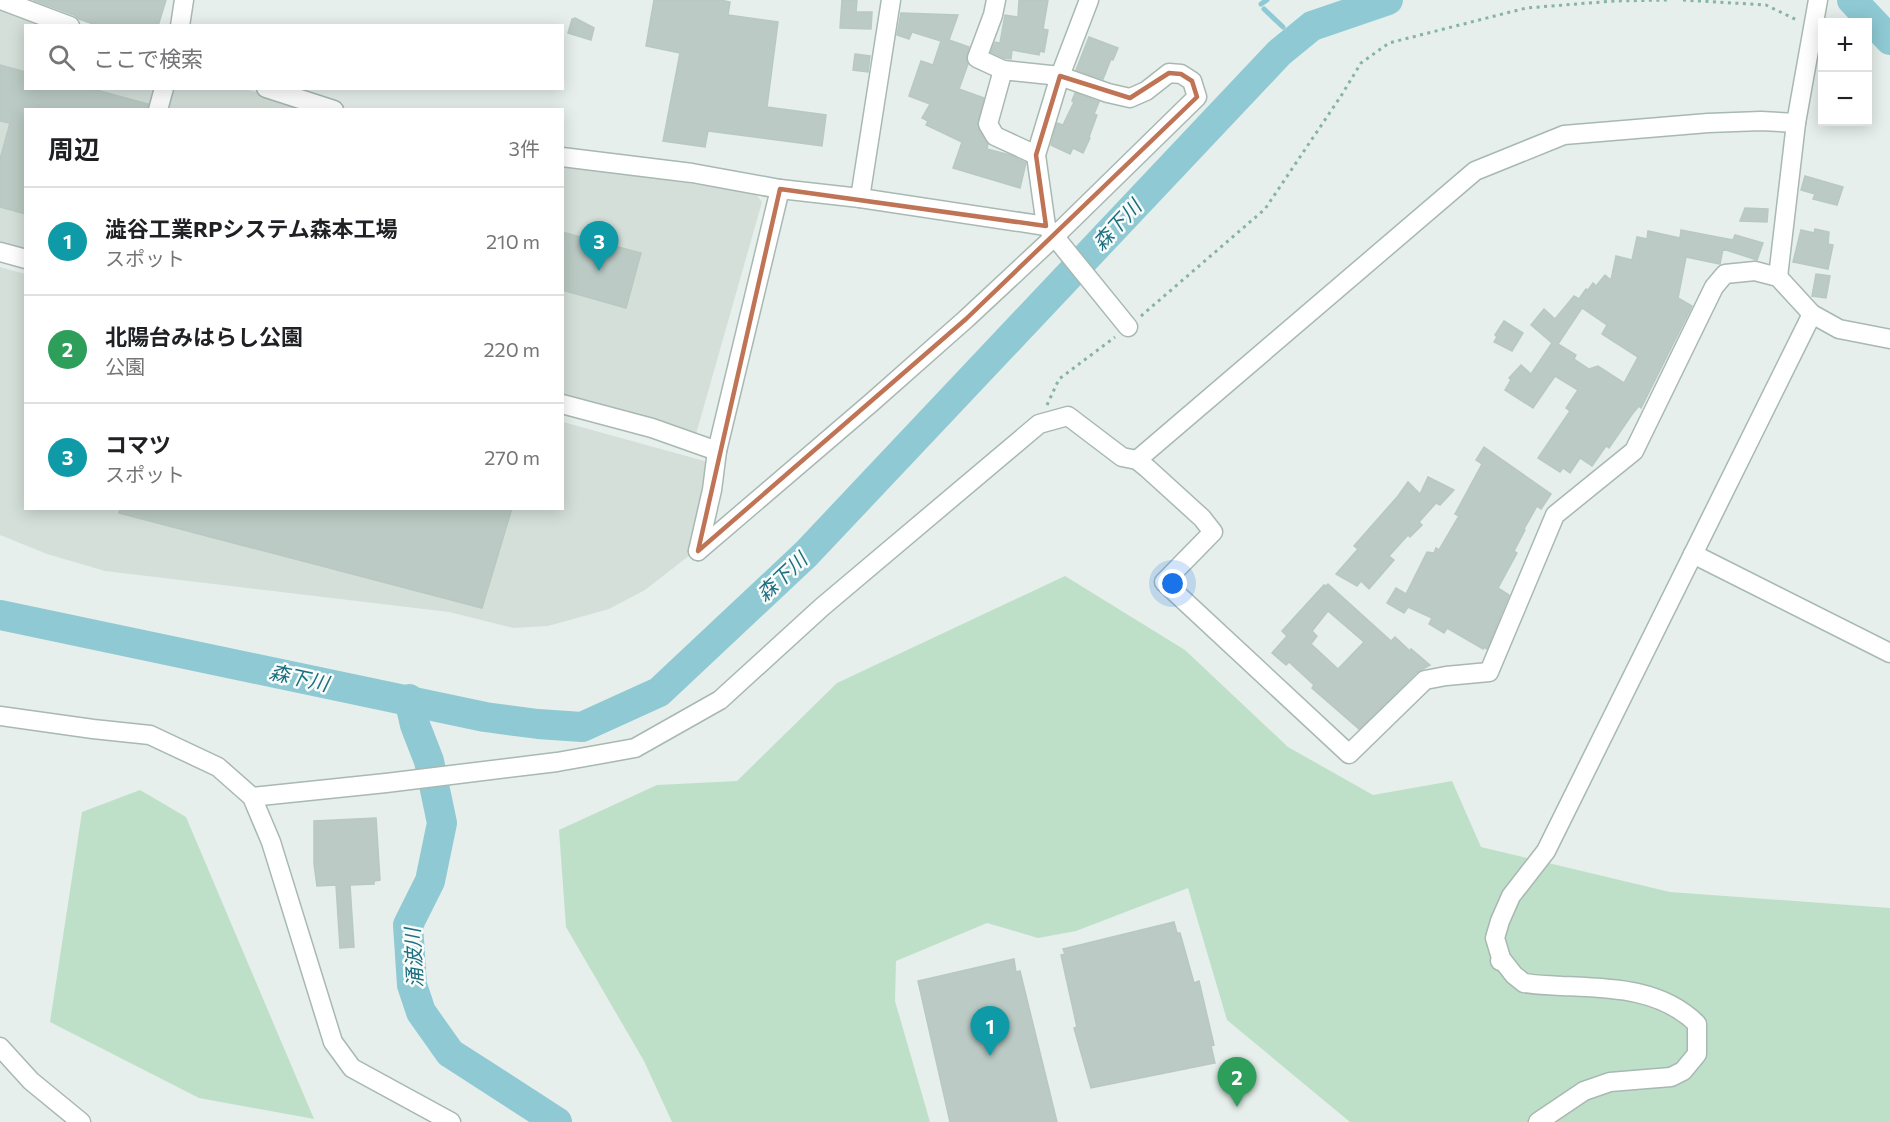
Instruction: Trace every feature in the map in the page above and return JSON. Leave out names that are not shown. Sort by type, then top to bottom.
[{"type":"street","points":[[1,0],[65,24]]},
{"type":"street","points":[[180,24],[184,0]]},
{"type":"street","points":[[860,198],[891,0]]},
{"type":"street","points":[[780,189],[717,452],[712,490],[698,551],[871,404],[966,319],[1197,97],[1192,81],[1181,74],[1168,72],[1146,91],[1130,98],[1108,93],[1060,76],[1003,69],[977,58],[993,15],[996,0]]},
{"type":"street","points":[[1089,0],[1060,76],[1036,155],[1053,235],[1125,323]]},
{"type":"street","points":[[1778,277],[1796,123],[1818,0]]},
{"type":"street","points":[[1003,69],[988,124],[995,136],[1036,155]]},
{"type":"street","points":[[159,108],[163,90]]},
{"type":"street","points":[[272,90],[328,108]]},
{"type":"street","points":[[1137,460],[1475,171],[1564,135],[1708,123],[1761,121],[1796,123]]},
{"type":"street","points":[[564,157],[692,173],[780,189],[860,198],[1053,235]]},
{"type":"street","points":[[0,252],[24,258]]},
{"type":"street","points":[[252,797],[557,762],[635,748],[720,700],[822,607],[1039,424],[1068,416],[1122,457],[1137,460],[1202,518],[1212,532],[1164,582],[1349,754],[1425,680],[1489,672],[1555,515],[1634,451],[1714,287],[1725,274],[1755,271],[1778,277],[1812,314],[1839,328],[1890,339]]},
{"type":"street","points":[[1538,1122],[1584,1091],[1610,1082],[1671,1077],[1683,1071],[1697,1054],[1697,1024],[1685,1012],[1665,1001],[1620,989],[1524,983],[1503,961],[1500,961],[1502,958],[1495,938],[1511,896],[1546,851],[1812,314]]},
{"type":"street","points":[[564,405],[651,428],[717,452]]},
{"type":"street","points":[[1693,554],[1890,653]]},
{"type":"street","points":[[0,716],[150,735],[218,768],[252,797],[271,842],[333,1042],[352,1068],[452,1122]]},
{"type":"street","points":[[0,1047],[31,1081],[81,1122]]},
{"type":"path","points":[[1039,424],[1059,379],[1265,208],[1361,63],[1389,43],[1526,8],[1614,1],[1667,0]]},
{"type":"path","points":[[1683,0],[1766,5],[1813,28]]},
{"type":"highlighted area","points":[[1169,73],[1181,74],[1192,81],[1197,97],[966,319],[698,551],[780,189],[1046,226],[1036,155],[1060,76],[1130,98]]},
{"type":"shaded area","points":[[0,4],[58,24],[24,24],[24,90],[248,90],[312,108],[24,108],[24,250],[0,242]]},
{"type":"shaded area","points":[[564,165],[755,193],[762,202],[696,434],[564,396]]},
{"type":"shaded area","points":[[0,267],[24,274],[24,510],[564,510],[564,422],[708,462],[690,555],[645,590],[609,609],[548,626],[513,628],[449,612],[105,571],[47,554],[0,535]]},
{"type":"green space","points":[[1065,576],[1185,650],[1288,747],[1373,795],[1452,781],[1481,847],[1670,892],[1890,908],[1890,1122],[1350,1122],[1227,1020],[1188,888],[1076,931],[1038,938],[987,923],[896,961],[895,1001],[930,1122],[672,1122],[644,1061],[566,927],[559,830],[657,785],[737,781],[837,683]]},
{"type":"green space","points":[[140,790],[186,817],[314,1119],[199,1098],[50,1022],[82,812]]},
{"type":"building","points":[[33,0],[166,0],[159,24],[93,24]]},
{"type":"building","points":[[654,0],[720,0],[730,2],[728,15],[778,22],[767,107],[826,115],[822,146],[708,131],[705,147],[663,141],[680,53],[646,46]]},
{"type":"building","points":[[842,0],[857,0],[856,12],[872,12],[871,29],[840,28]]},
{"type":"building","points":[[1019,0],[1048,0],[1043,29],[1048,30],[1044,52],[1040,51],[1039,55],[1012,50],[1011,59],[1004,58],[991,52],[995,42],[1000,43],[1005,15],[1018,17]]},
{"type":"building","points":[[901,13],[958,15],[949,40],[969,47],[966,59],[968,64],[959,89],[984,98],[977,125],[988,144],[987,149],[1010,155],[1026,163],[1020,188],[953,168],[962,142],[926,125],[928,121],[922,118],[930,104],[909,96],[921,61],[933,65],[941,41],[912,32],[909,39],[897,35]]},
{"type":"building","points":[[575,18],[594,28],[591,40],[568,33],[572,19]]},
{"type":"building","points":[[1089,37],[1118,48],[1103,79],[1076,70]]},
{"type":"building","points":[[855,54],[870,56],[868,72],[853,70]]},
{"type":"building","points":[[0,65],[24,71],[24,90],[96,90],[148,104],[147,108],[24,108],[24,213],[0,207],[0,159],[10,123],[0,121]]},
{"type":"building","points":[[1075,93],[1099,102],[1094,114],[1097,115],[1090,138],[1083,153],[1073,148],[1070,154],[1051,145],[1057,123],[1063,125],[1074,102],[1072,101]]},
{"type":"building","points":[[1805,176],[1843,187],[1837,205],[1813,199],[1815,194],[1801,190]]},
{"type":"building","points":[[1745,208],[1768,209],[1767,222],[1740,221]]},
{"type":"building","points":[[1815,229],[1829,232],[1828,244],[1833,245],[1828,269],[1793,262],[1801,230],[1814,233]]},
{"type":"building","points":[[1681,230],[1733,240],[1735,235],[1763,243],[1757,260],[1723,249],[1720,264],[1686,257],[1678,298],[1692,306],[1641,408],[1639,406],[1633,413],[1609,448],[1606,446],[1592,466],[1580,458],[1570,473],[1563,468],[1560,472],[1538,458],[1570,411],[1566,408],[1578,390],[1555,376],[1533,408],[1505,390],[1511,380],[1509,378],[1521,365],[1531,374],[1552,343],[1531,325],[1544,309],[1555,319],[1574,296],[1579,299],[1586,289],[1588,290],[1593,283],[1596,286],[1605,275],[1611,280],[1616,256],[1632,260],[1637,237],[1647,239],[1648,231],[1680,238]],"holes":[[[1582,308],[1607,325],[1602,334],[1638,357],[1624,383],[1598,366],[1589,369],[1574,359],[1576,355],[1558,344]]]},
{"type":"building","points":[[564,233],[641,253],[626,308],[564,291]]},
{"type":"building","points":[[1816,274],[1830,276],[1826,298],[1812,296]]},
{"type":"building","points":[[1504,321],[1523,333],[1512,351],[1494,342],[1497,337],[1495,335]]},
{"type":"building","points":[[1484,447],[1551,494],[1541,509],[1537,506],[1524,529],[1514,551],[1517,553],[1498,588],[1509,595],[1487,649],[1483,647],[1483,649],[1447,628],[1444,633],[1429,624],[1432,618],[1408,607],[1404,613],[1387,603],[1396,588],[1406,594],[1427,552],[1434,553],[1436,548],[1439,550],[1459,516],[1455,514],[1482,464],[1476,460]]},
{"type":"building","points":[[1428,477],[1454,490],[1440,505],[1436,503],[1419,522],[1422,525],[1410,537],[1408,535],[1389,556],[1394,560],[1369,589],[1361,581],[1357,586],[1336,574],[1358,549],[1354,546],[1408,482],[1420,494]]},
{"type":"building","points":[[120,510],[511,510],[482,608],[119,513]]},
{"type":"building","points":[[1328,584],[1391,641],[1395,637],[1430,665],[1417,672],[1359,729],[1312,688],[1314,685],[1289,662],[1286,665],[1272,653],[1287,636],[1282,631],[1324,585]],"holes":[[[1328,611],[1364,642],[1338,669],[1311,644],[1317,636],[1312,631]]]},
{"type":"building","points":[[376,818],[380,880],[374,881],[374,884],[350,885],[354,947],[340,948],[336,885],[317,886],[314,864],[314,821]]},
{"type":"building","points":[[1174,922],[1177,933],[1180,933],[1194,983],[1199,981],[1214,1045],[1211,1046],[1215,1063],[1091,1088],[1074,1028],[1077,1027],[1061,955],[1065,954],[1063,949]]},
{"type":"building","points":[[1014,959],[1016,972],[1020,971],[1057,1122],[950,1122],[918,981]]},
{"type":"waterway","points":[[1261,4],[1267,0]]},
{"type":"waterway","name":"森下川","points":[[0,615],[485,717],[582,727],[659,692],[806,554],[1279,53],[1312,26],[1388,0]]},
{"type":"waterway","name":"森下川","points":[[1852,0],[1890,40]]},
{"type":"waterway","points":[[1264,9],[1283,27]]},
{"type":"waterway","name":"涌波川","points":[[409,699],[415,725],[429,761],[442,823],[430,881],[408,925],[412,985],[421,1012],[450,1053],[557,1122]]},
{"type":"place","name":"コマツ","points":[[599,271]]},
{"type":"place","name":"澁谷工業RPシステム森本工場","points":[[990,1056]]},
{"type":"place","name":"北陽台みはらし公園","points":[[1237,1107]]}]
